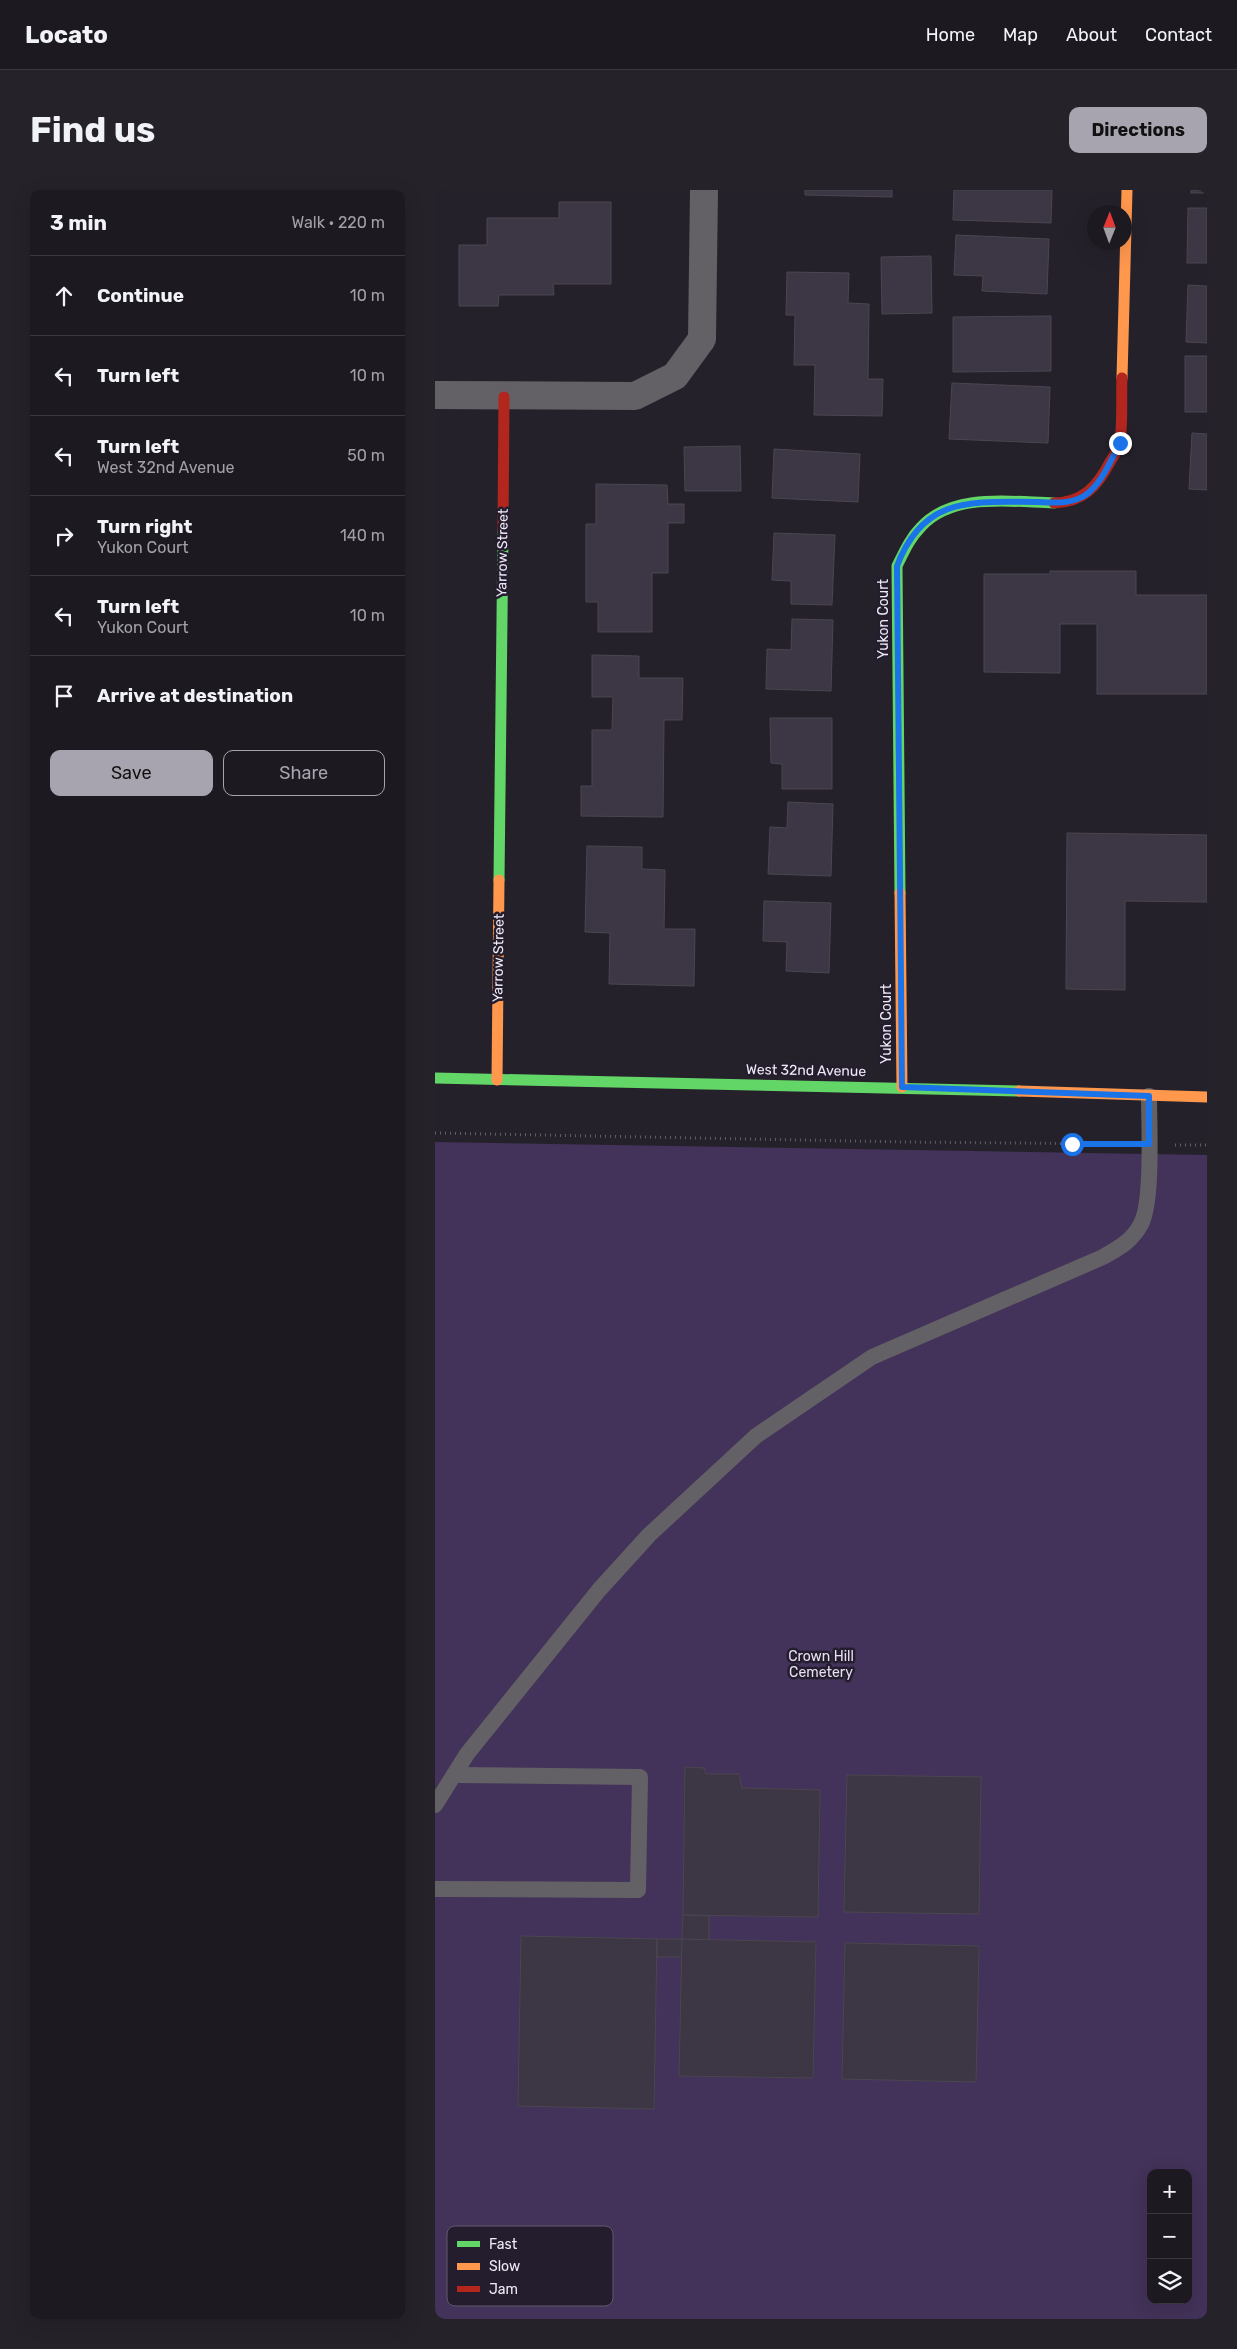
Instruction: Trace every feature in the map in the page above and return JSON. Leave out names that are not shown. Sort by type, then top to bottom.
[{"type":"street","points":[[435,395],[504,397],[635,396],[675,376],[702,339],[705,190]]},
{"type":"street","name":"Yukon Court","points":[[902,1087],[897,566],[904,549],[916,531],[931,518],[951,508],[972,502],[1064,503],[1084,496],[1105,471],[1120,443],[1127,190]]},
{"type":"street","name":"Yarrow Street","points":[[497,1080],[504,397]]},
{"type":"street","name":"West 32nd Avenue","points":[[435,1078],[902,1087],[1207,1097]]},
{"type":"lane","points":[[435,1805],[467,1754],[605,1583],[649,1534],[756,1436],[872,1358],[1103,1257],[1125,1245],[1141,1224],[1147,1199],[1149,1096]]},
{"type":"lane","points":[[435,1889],[638,1890],[640,1777],[454,1775]]},
{"type":"path","points":[[435,1133],[895,1142],[1207,1145]]},
{"type":"green space","name":"Crown Hill Cemetery","points":[[435,1142],[1207,1155],[1207,2319],[435,2319]]},
{"type":"building","points":[[805,190],[892,190],[892,197],[805,195]]},
{"type":"building","points":[[954,190],[1052,190],[1051,223],[953,220]]},
{"type":"building","points":[[1191,190],[1207,190],[1207,193],[1191,193]]},
{"type":"building","points":[[559,202],[611,202],[611,284],[553,284],[554,295],[499,295],[498,306],[459,306],[459,245],[487,245],[487,218],[559,218]]},
{"type":"building","points":[[1188,208],[1207,208],[1207,263],[1187,263]]},
{"type":"building","points":[[956,235],[1049,239],[1047,294],[982,291],[983,276],[954,275]]},
{"type":"building","points":[[931,256],[932,313],[882,314],[881,257]]},
{"type":"building","points":[[787,272],[849,273],[848,303],[869,304],[868,379],[883,379],[882,416],[814,415],[815,365],[794,365],[795,315],[786,315]]},
{"type":"building","points":[[1188,285],[1207,286],[1207,343],[1186,342]]},
{"type":"building","points":[[1051,316],[1051,371],[953,372],[953,317]]},
{"type":"building","points":[[1185,356],[1207,356],[1207,412],[1185,412]]},
{"type":"building","points":[[952,383],[1050,387],[1048,443],[949,439]]},
{"type":"building","points":[[1192,433],[1207,434],[1207,490],[1189,489]]},
{"type":"building","points":[[740,446],[741,491],[685,491],[684,447]]},
{"type":"building","points":[[774,449],[860,454],[858,502],[772,498]]},
{"type":"building","points":[[596,484],[667,485],[668,504],[684,504],[684,523],[668,523],[668,573],[652,573],[652,632],[598,632],[598,602],[586,602],[586,524],[596,524]]},
{"type":"building","points":[[774,533],[835,535],[832,605],[791,604],[791,581],[772,580]]},
{"type":"building","points":[[1050,571],[1136,571],[1136,595],[1207,595],[1207,694],[1097,694],[1097,624],[1060,624],[1060,673],[984,672],[984,574],[1050,574]]},
{"type":"building","points":[[792,619],[833,620],[831,691],[766,689],[767,649],[791,650]]},
{"type":"building","points":[[592,655],[639,656],[639,678],[683,678],[682,720],[664,720],[663,817],[581,816],[581,786],[592,786],[592,730],[612,730],[613,697],[592,697]]},
{"type":"building","points":[[770,718],[832,718],[832,789],[782,789],[782,764],[771,763]]},
{"type":"building","points":[[788,802],[833,804],[831,876],[768,874],[770,827],[787,828]]},
{"type":"building","points":[[1067,833],[1207,835],[1207,902],[1125,901],[1125,990],[1066,989]]},
{"type":"building","points":[[587,846],[642,847],[642,869],[665,870],[664,929],[695,929],[694,986],[609,984],[610,933],[585,932]]},
{"type":"building","points":[[764,901],[831,903],[829,973],[786,971],[787,942],[763,941]]},
{"type":"building","points":[[685,1767],[704,1768],[706,1774],[739,1774],[742,1788],[820,1790],[818,1917],[683,1915]]},
{"type":"building","points":[[847,1775],[981,1777],[979,1914],[844,1912]]},
{"type":"building","points":[[683,1915],[709,1916],[709,1940],[682,1939]]},
{"type":"building","points":[[521,1936],[657,1939],[654,2109],[518,2106]]},
{"type":"building","points":[[657,1939],[682,1939],[682,1957],[657,1957]]},
{"type":"building","points":[[682,1939],[816,1942],[813,2078],[679,2076]]},
{"type":"building","points":[[845,1943],[979,1946],[976,2082],[842,2079]]},
{"type":"traffic: fast","points":[[900,893],[897,566],[907,545],[917,531],[934,516],[949,508],[966,504],[1002,501],[1054,503]]},
{"type":"traffic: fast","points":[[499,880],[503,531]]},
{"type":"traffic: fast","points":[[435,1078],[1019,1091]]},
{"type":"traffic: slow","points":[[1122,378],[1127,190]]},
{"type":"traffic: slow","points":[[497,1080],[499,880]]},
{"type":"traffic: slow","points":[[900,893],[902,1087]]},
{"type":"traffic: slow","points":[[1019,1091],[1207,1097]]},
{"type":"traffic: jam","points":[[1054,503],[1073,500],[1088,492],[1100,479],[1116,452],[1121,433],[1122,378]]},
{"type":"traffic: jam","points":[[503,531],[504,397]]},
{"type":"route","points":[[1072,1144],[1149,1144],[1149,1096],[902,1087],[897,566],[904,549],[916,531],[931,518],[951,508],[972,502],[1064,503],[1084,496],[1097,483],[1120,443]]}]
